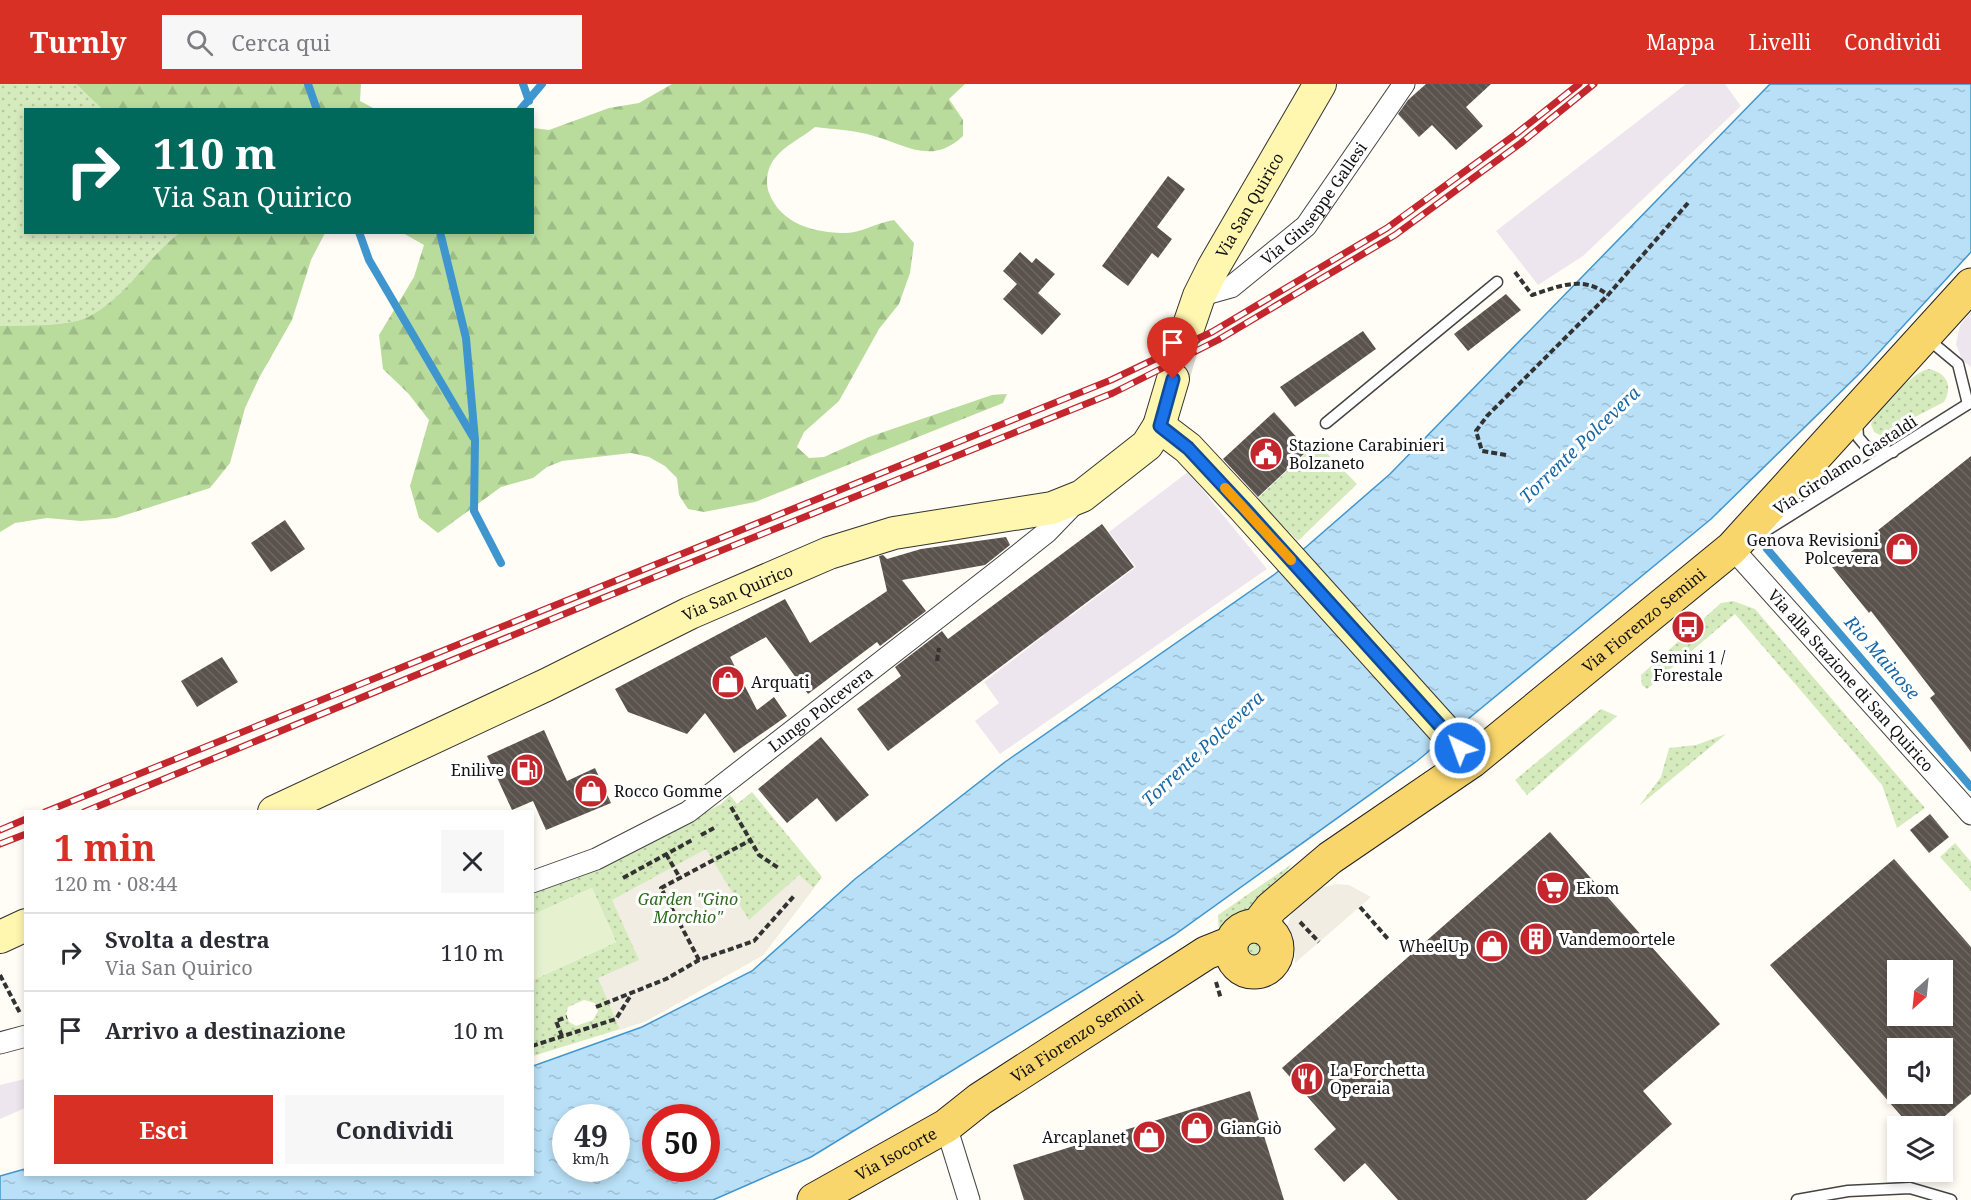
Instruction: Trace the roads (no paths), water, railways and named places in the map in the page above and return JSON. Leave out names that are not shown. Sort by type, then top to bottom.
[{"type":"main road","name":"Via San Quirico","points":[[1187,331],[1199,296],[1320,84]]},
{"type":"main road","name":"Via Fiorenzo Semini","points":[[946,1126],[990,1093],[1248,939],[1330,858],[1472,761],[1732,549],[1971,285]]},
{"type":"main road","name":"Via San Quirico","points":[[278,810],[546,686],[690,613],[830,553],[864,541],[903,532],[1052,508],[1082,496],[1147,446],[1160,426],[1173,379]]},
{"type":"main road","points":[[1160,426],[1188,448],[1472,761]]},
{"type":"main road","points":[[0,937],[24,927]]},
{"type":"main road","name":"Via Isocorte","points":[[814,1200],[946,1126]]},
{"type":"street","name":"Via Giuseppe Gallesi","points":[[1199,296],[1231,287],[1306,225],[1404,84]]},
{"type":"street","name":"Lungo Polcevera","points":[[534,881],[596,859],[688,812],[1047,532],[1082,496]]},
{"type":"street","name":"Via alla Stazione di San Quirico","points":[[1732,549],[1971,814]]},
{"type":"street","points":[[0,1043],[24,1037]]},
{"type":"street","points":[[946,1126],[969,1200]]},
{"type":"lane","points":[[1326,423],[1497,282]]},
{"type":"lane","points":[[1924,336],[1958,364],[1970,403]]},
{"type":"lane","name":"Via Girolamo Gastaldi","points":[[1732,549],[1776,527],[1970,403]]},
{"type":"lane","points":[[1856,413],[1858,437],[1869,450],[1893,452]]},
{"type":"lane","points":[[1797,1200],[1848,1191],[1910,1188],[1952,1200]]},
{"type":"water","name":"Torrente Polcevera","points":[[1770,84],[1971,84],[1971,252],[1861,372],[1711,519],[1417,761],[1174,935],[811,1157],[713,1200],[0,1200],[0,1176],[24,1169],[24,1176],[534,1176],[534,1066],[642,1027],[752,971],[855,879],[1005,762],[1275,574],[1390,474]]},
{"type":"waterway","points":[[308,84],[316,108]]},
{"type":"waterway","points":[[523,84],[529,101]]},
{"type":"waterway","points":[[522,108],[542,84]]},
{"type":"waterway","points":[[360,234],[369,260],[473,437]]},
{"type":"waterway","points":[[440,234],[466,338],[475,440],[474,511],[501,563]]},
{"type":"waterway","name":"Rio Mainose","points":[[1767,549],[1971,787]]},
{"type":"tunnel","points":[[1173,379],[1187,331]]},
{"type":"railway","points":[[50,810],[1111,380],[1212,332],[1387,228],[1516,134],[1579,84]]},
{"type":"railway","points":[[89,810],[603,598],[1113,393],[1218,340],[1395,235],[1521,143],[1594,84]]},
{"type":"railway","points":[[0,830],[24,820]]},
{"type":"railway","points":[[0,844],[24,835]]},
{"type":"place","name":"Stazione Carabinieri Bolzaneto","points":[[1266,454]]},
{"type":"place","name":"Genova Revisioni Polcevera","points":[[1902,549]]},
{"type":"place","name":"Semini 1 / Forestale","points":[[1688,627]]},
{"type":"place","name":"Arquati","points":[[728,682]]},
{"type":"place","name":"Enilive","points":[[527,770]]},
{"type":"place","name":"Rocco Gomme","points":[[591,791]]},
{"type":"place","name":"Ekom","points":[[1553,888]]},
{"type":"place","name":"Vandemoortele","points":[[1536,939]]},
{"type":"place","name":"WheelUp","points":[[1492,946]]},
{"type":"place","name":"La Forchetta Operaia","points":[[1307,1079]]},
{"type":"place","name":"GianGiò","points":[[1197,1128]]},
{"type":"place","name":"Arcaplanet","points":[[1149,1137]]},
{"type":"park label","name":"Garden \"Gino Morchio\"","points":[[688,908]]}]
